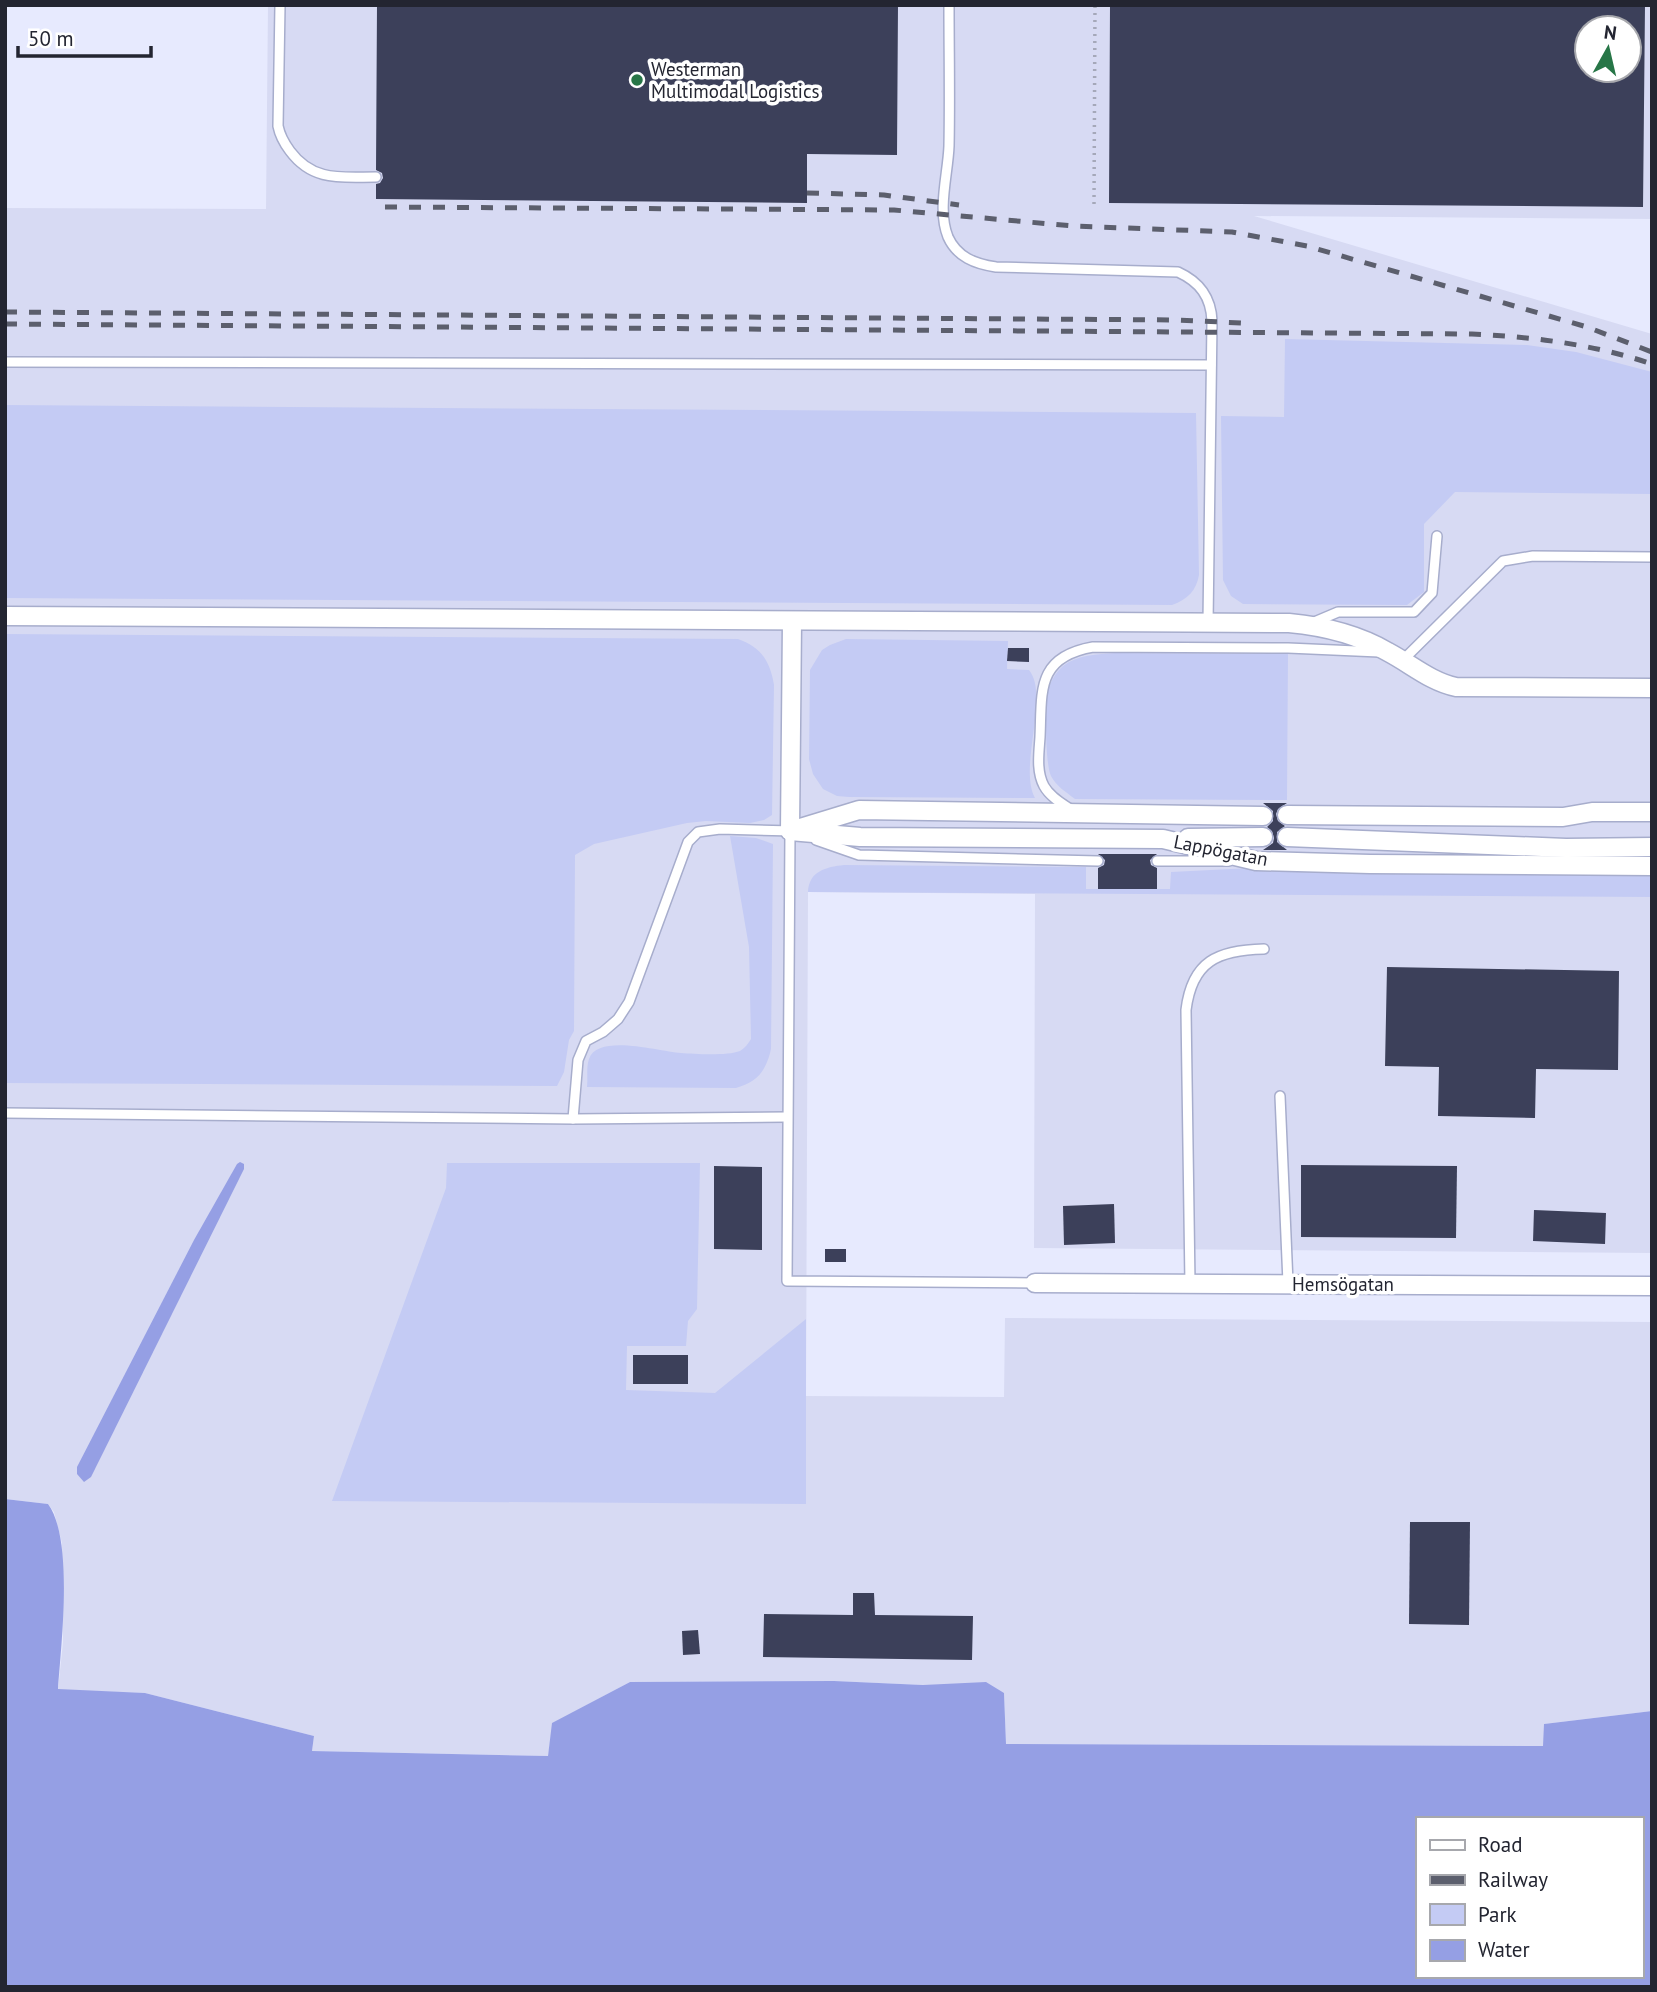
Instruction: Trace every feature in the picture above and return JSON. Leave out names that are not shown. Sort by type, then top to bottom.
[{"type":"street","points":[[5,616],[1308,625],[1361,639],[1435,680],[1456,687],[1652,688]]},
{"type":"street","points":[[790,831],[792,621]]},
{"type":"street","name":"Lappögatan","points":[[790,831],[859,810],[1263,816]]},
{"type":"street","points":[[1287,815],[1563,817],[1592,812],[1652,812]]},
{"type":"street","name":"Lappögatan","points":[[790,831],[860,837],[1163,839],[1256,861],[1652,866]]},
{"type":"street","points":[[1163,839],[1263,837]]},
{"type":"street","points":[[1287,837],[1566,848],[1652,847]]},
{"type":"street","name":"Hemsögatan","points":[[1035,1283],[1652,1286]]},
{"type":"lane","points":[[280,5],[278,126],[285,145],[303,166],[312,172],[340,177],[376,177]]},
{"type":"lane","points":[[949,5],[949,149],[944,223],[948,238],[956,248],[965,258],[979,265],[996,267],[1167,271],[1191,278],[1207,296],[1210,306],[1211,365],[1208,623]]},
{"type":"lane","points":[[5,362],[1211,365]]},
{"type":"lane","points":[[1308,625],[1338,612],[1414,612],[1432,593],[1437,536]]},
{"type":"lane","points":[[1074,812],[1047,790],[1039,770],[1041,691],[1053,665],[1070,653],[1093,647],[1288,648],[1395,656],[1503,561],[1534,556],[1652,557]]},
{"type":"lane","points":[[572,1119],[578,1060],[586,1041],[603,1032],[618,1019],[629,1002],[688,842],[698,832],[720,829],[790,831],[859,855],[1098,861]]},
{"type":"lane","points":[[790,831],[786,1281],[1035,1283]]},
{"type":"lane","points":[[1629,846],[1652,839]]},
{"type":"lane","points":[[1157,861],[1256,861]]},
{"type":"lane","points":[[1190,1284],[1186,1010],[1188,994],[1191,983],[1206,963],[1222,953],[1264,949]]},
{"type":"lane","points":[[1280,1096],[1288,1283]]},
{"type":"lane","points":[[5,1113],[572,1119],[786,1117]]},
{"type":"path","points":[[1094,204],[1095,5]]},
{"type":"shaded area","points":[[268,5],[1652,5],[1652,219],[1254,216],[1652,334],[1652,1253],[1034,1248],[1035,894],[808,892],[806,1396],[1004,1397],[1005,1318],[1652,1322],[1652,1711],[1544,1724],[1544,1746],[1006,1744],[1004,1693],[923,1685],[834,1681],[630,1682],[553,1723],[548,1756],[312,1751],[314,1736],[145,1693],[58,1690],[63,1642],[62,1543],[54,1512],[48,1504],[5,1499],[5,208],[266,209]]},
{"type":"green space","points":[[1285,339],[1527,345],[1576,352],[1652,372],[1652,494],[1455,492],[1424,524],[1424,592],[1407,605],[1243,604],[1231,596],[1223,580],[1221,416],[1284,417]]},
{"type":"green space","points":[[5,405],[1196,413],[1199,575],[1190,594],[1172,605],[5,598]]},
{"type":"green space","points":[[5,634],[738,639],[753,646],[763,656],[774,685],[772,815],[750,823],[687,823],[594,844],[575,855],[574,1031],[569,1040],[564,1072],[557,1086],[5,1083]]},
{"type":"green space","points":[[846,639],[1008,641],[1007,669],[1029,670],[1035,682],[1036,714],[1030,769],[1035,798],[849,797],[837,796],[823,789],[813,774],[809,759],[810,670],[822,650]]},
{"type":"green space","points":[[1115,653],[1288,654],[1287,800],[1075,799],[1062,789],[1051,776],[1049,769],[1046,720],[1048,689],[1058,671],[1069,662],[1088,656]]},
{"type":"green space","points":[[730,836],[756,838],[773,844],[771,1049],[764,1069],[750,1082],[736,1088],[587,1087],[589,1059],[595,1051],[604,1047],[617,1045],[681,1053],[719,1054],[740,1051],[751,1039],[749,947]]},
{"type":"green space","points":[[844,865],[1086,867],[1086,889],[1170,889],[1171,872],[1251,868],[1652,871],[1652,897],[808,892],[812,879],[820,871]]},
{"type":"green space","points":[[447,1163],[700,1163],[697,1309],[688,1321],[686,1346],[627,1346],[626,1390],[715,1393],[806,1319],[806,1504],[332,1501],[446,1188]]},
{"type":"water","points":[[240,1162],[244,1164],[244,1169],[91,1477],[84,1482],[77,1474],[77,1467],[194,1240]]},
{"type":"water","points":[[5,1499],[48,1504],[56,1520],[61,1541],[64,1593],[58,1689],[145,1693],[314,1736],[312,1751],[548,1756],[552,1723],[630,1682],[834,1681],[923,1685],[986,1682],[1004,1693],[1006,1744],[1543,1746],[1544,1724],[1652,1711],[1652,1987],[5,1987]]},
{"type":"building","name":"Westerman Multimodal Logistics","points":[[377,5],[898,5],[897,155],[807,154],[807,203],[376,199],[376,184],[383,178],[382,173],[376,170]]},
{"type":"building","points":[[1110,5],[1645,5],[1643,207],[1109,203]]},
{"type":"building","points":[[1008,648],[1029,648],[1029,662],[1007,661]]},
{"type":"building","points":[[1263,803],[1287,803],[1278,809],[1276,814],[1278,821],[1285,826],[1277,832],[1277,842],[1287,850],[1263,850],[1273,843],[1274,838],[1267,827],[1273,821],[1273,811]]},
{"type":"building","points":[[1098,854],[1157,854],[1150,860],[1151,865],[1157,868],[1157,889],[1098,889],[1098,868],[1104,865],[1105,860]]},
{"type":"building","points":[[1387,967],[1619,971],[1618,1070],[1536,1069],[1535,1118],[1438,1116],[1439,1067],[1385,1066]]},
{"type":"building","points":[[1301,1165],[1457,1166],[1456,1238],[1301,1237]]},
{"type":"building","points":[[714,1166],[762,1167],[762,1250],[714,1249]]},
{"type":"building","points":[[1114,1204],[1115,1243],[1064,1245],[1063,1206]]},
{"type":"building","points":[[1534,1210],[1606,1213],[1605,1244],[1533,1241]]},
{"type":"building","points":[[825,1249],[846,1249],[846,1262],[825,1262]]},
{"type":"building","points":[[633,1355],[688,1355],[688,1384],[633,1384]]},
{"type":"building","points":[[1410,1522],[1470,1522],[1469,1625],[1409,1624]]},
{"type":"building","points":[[853,1593],[874,1593],[875,1615],[973,1616],[972,1660],[763,1657],[764,1614],[853,1615]]},
{"type":"building","points":[[698,1630],[700,1654],[683,1655],[682,1631]]},
{"type":"railway","points":[[807,193],[884,195],[959,205]]},
{"type":"railway","points":[[385,207],[894,210],[1073,226],[1232,232],[1307,246],[1587,327],[1652,352]]},
{"type":"railway","points":[[5,312],[1177,320],[1241,323]]},
{"type":"railway","points":[[5,324],[1472,334],[1563,343],[1608,351],[1652,364]]},
{"type":"place","name":"Westerman Multimodal Logistics","points":[[637,80]]}]
